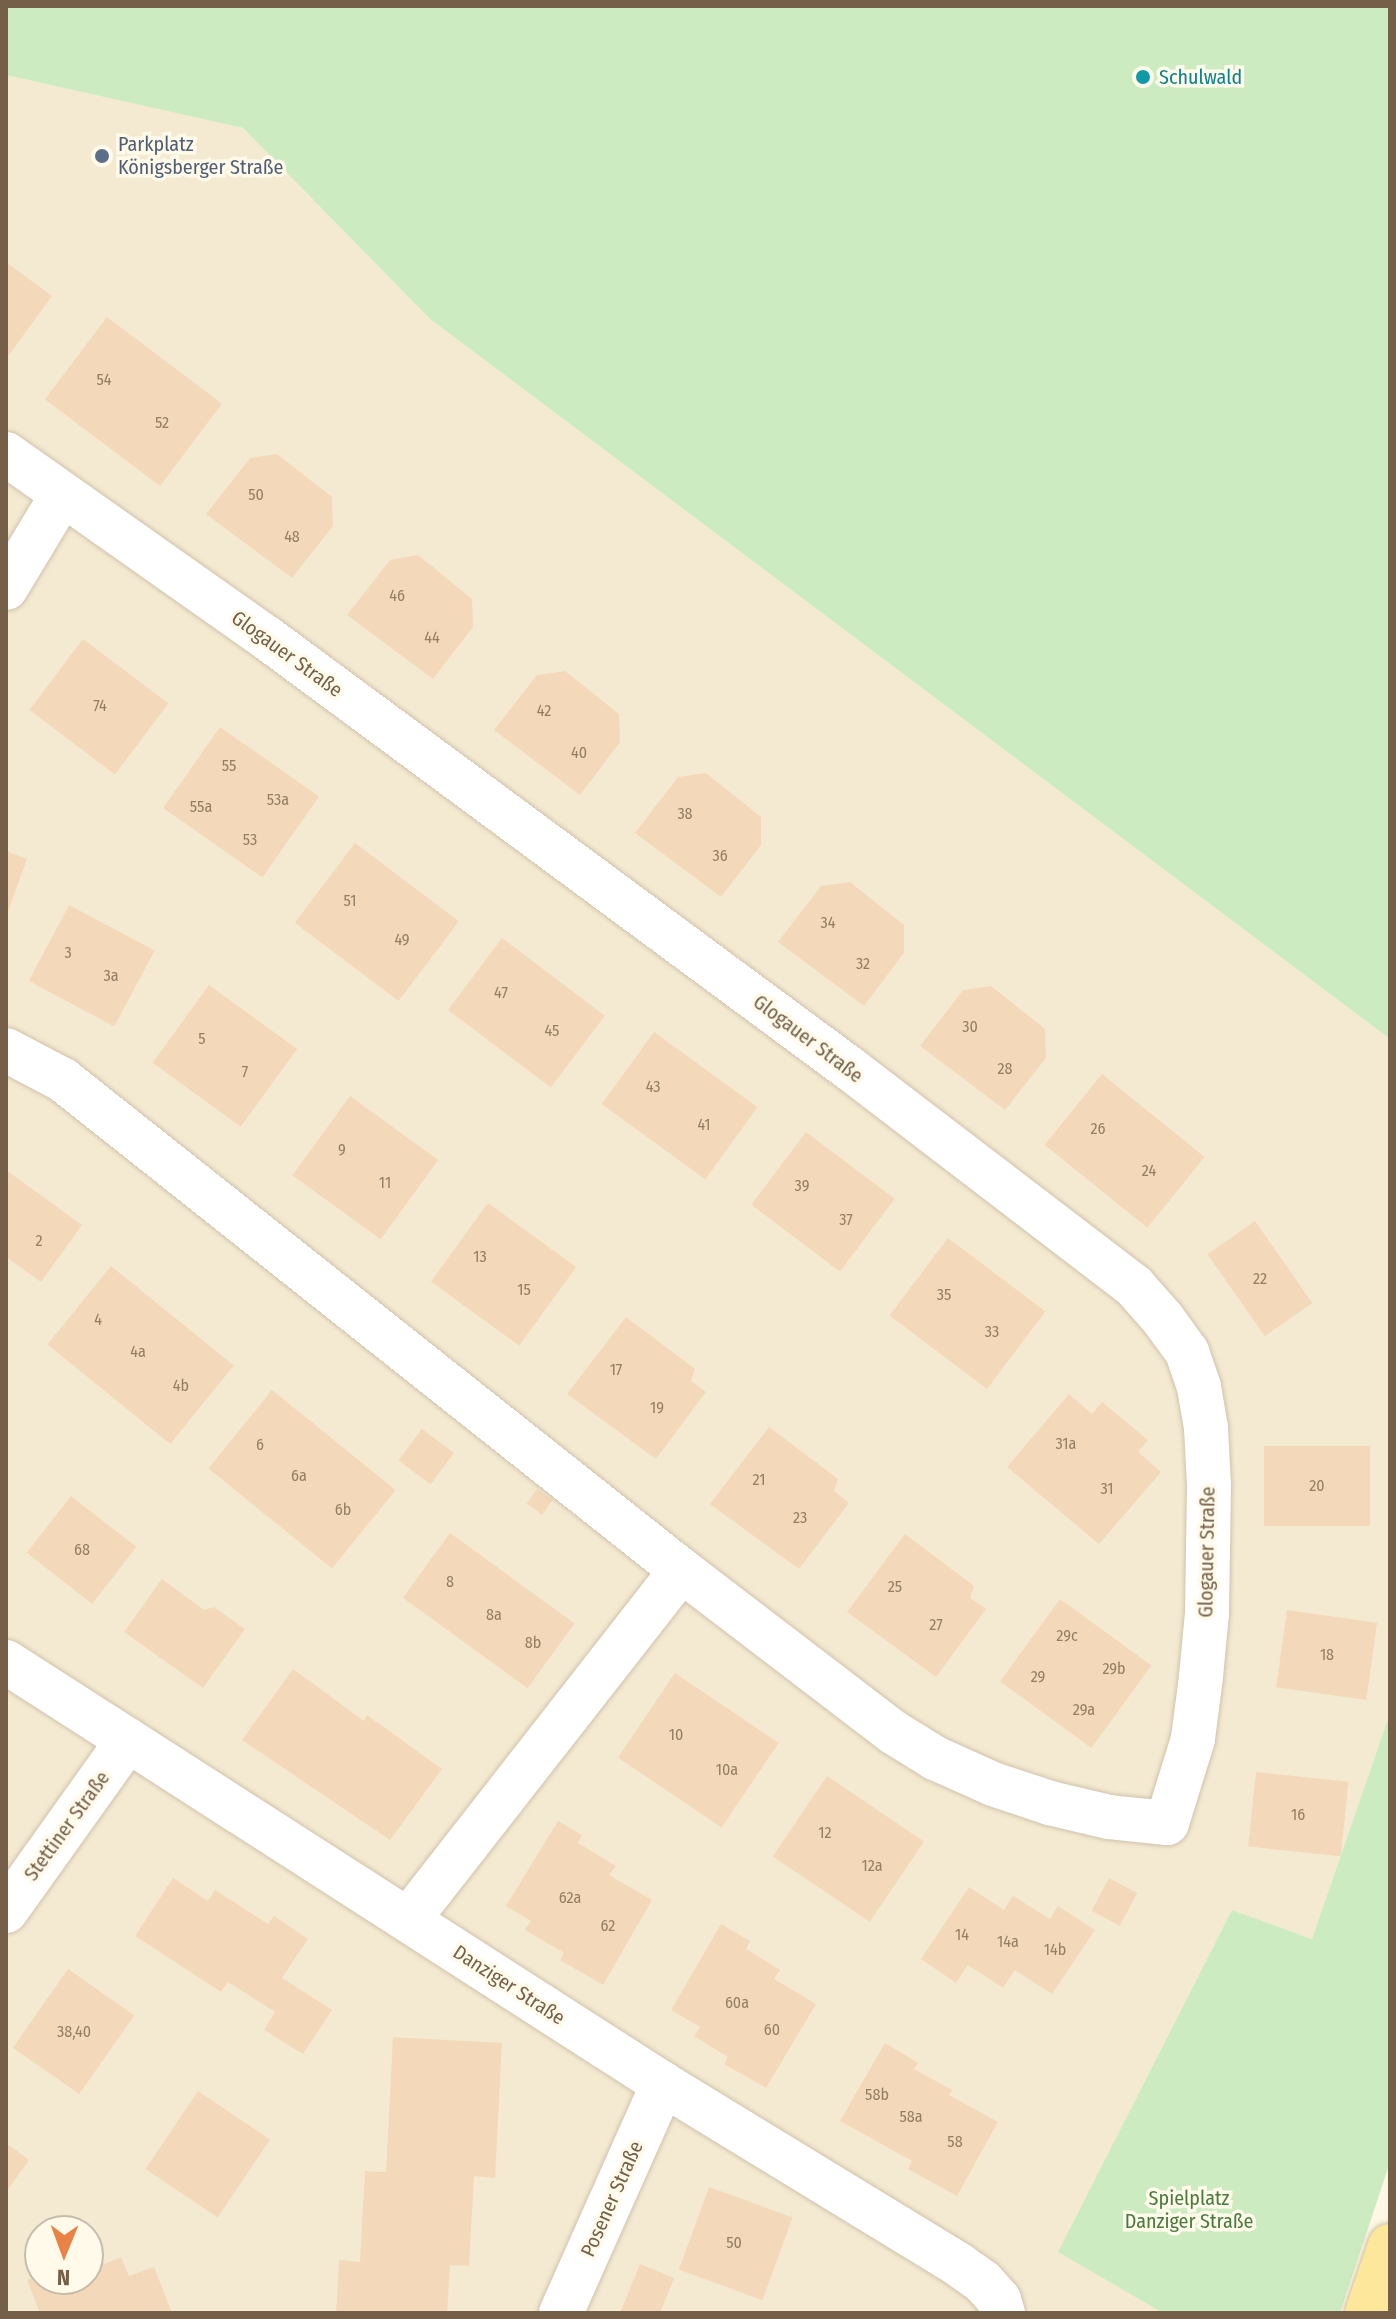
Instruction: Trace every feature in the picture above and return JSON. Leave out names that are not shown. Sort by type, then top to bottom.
[{"type":"main road","points":[[1367,2313],[1390,2246]]},
{"type":"street","name":"Glogauer Straße","points":[[6,454],[267,638],[861,1078],[1134,1286],[1187,1352],[1199,1387],[1206,1428],[1209,1485],[1207,1613],[1193,1739],[1167,1823],[1109,1817],[1050,1803],[993,1784],[935,1758],[893,1732],[681,1570],[63,1080],[6,1050]]},
{"type":"street","points":[[6,588],[62,495]]},
{"type":"street","points":[[408,1920],[681,1570]]},
{"type":"street","name":"Danziger Straße","points":[[6,1662],[663,2084],[959,2265],[983,2282],[999,2300],[1003,2313]]},
{"type":"street","name":"Stettiner Straße","points":[[6,1911],[128,1740]]},
{"type":"street","name":"Posener Straße","points":[[561,2313],[663,2084]]},
{"type":"shaded area","points":[[6,75],[243,128],[430,319],[1390,1039],[1390,1713],[1312,1939],[1232,1910],[1059,2251],[1163,2313],[6,2313]]},
{"type":"green space","points":[[6,6],[1390,6],[1390,1039],[430,319],[243,128],[6,75]]},
{"type":"green space","name":"Spielplatz Danziger Straße","points":[[1390,1713],[1390,2162],[1340,2313],[1163,2313],[1058,2252],[1232,1910],[1312,1939]]},
{"type":"building","points":[[6,262],[52,296],[6,359]]},
{"type":"building","points":[[107,317],[222,404],[160,486],[45,399]]},
{"type":"building","points":[[277,454],[332,497],[333,526],[292,578],[206,514],[250,458]]},
{"type":"building","points":[[418,555],[472,599],[473,627],[433,679],[347,615],[390,560]]},
{"type":"building","points":[[83,639],[168,703],[115,774],[29,710]]},
{"type":"building","points":[[565,671],[619,714],[620,742],[580,795],[494,730],[537,675]]},
{"type":"building","points":[[220,727],[319,796],[262,877],[163,808]]},
{"type":"building","points":[[706,773],[761,817],[761,845],[721,897],[635,833],[678,777]]},
{"type":"building","points":[[355,843],[459,921],[399,1001],[295,923]]},
{"type":"building","points":[[6,851],[27,859],[6,917]]},
{"type":"building","points":[[850,882],[904,925],[904,953],[864,1006],[778,942],[821,886]]},
{"type":"building","points":[[69,905],[155,951],[114,1026],[29,981]]},
{"type":"building","points":[[502,938],[605,1016],[551,1088],[448,1010]]},
{"type":"building","points":[[209,985],[297,1049],[241,1127],[153,1063]]},
{"type":"building","points":[[991,986],[1045,1029],[1046,1058],[1005,1110],[920,1046],[963,990]]},
{"type":"building","points":[[654,1032],[758,1107],[705,1179],[602,1104]]},
{"type":"building","points":[[1102,1074],[1205,1157],[1147,1228],[1045,1145]]},
{"type":"building","points":[[350,1096],[438,1160],[381,1239],[292,1175]]},
{"type":"building","points":[[806,1132],[895,1199],[840,1271],[751,1205]]},
{"type":"building","points":[[6,1170],[82,1225],[41,1282],[6,1257]]},
{"type":"building","points":[[488,1203],[576,1267],[519,1346],[431,1281]]},
{"type":"building","points":[[1255,1221],[1312,1303],[1265,1336],[1207,1254]]},
{"type":"building","points":[[948,1238],[1045,1311],[987,1389],[890,1315]]},
{"type":"building","points":[[111,1266],[234,1365],[170,1444],[47,1344]]},
{"type":"building","points":[[626,1317],[695,1369],[691,1381],[706,1392],[656,1459],[567,1394]]},
{"type":"building","points":[[272,1390],[396,1490],[332,1569],[208,1468]]},
{"type":"building","points":[[1069,1394],[1092,1414],[1102,1402],[1148,1440],[1138,1452],[1161,1472],[1099,1544],[1007,1467]]},
{"type":"building","points":[[769,1427],[838,1479],[834,1491],[849,1503],[799,1569],[710,1504]]},
{"type":"building","points":[[422,1429],[454,1453],[430,1484],[399,1460]]},
{"type":"building","points":[[1264,1446],[1370,1446],[1370,1526],[1264,1526]]},
{"type":"building","points":[[537,1489],[553,1500],[542,1515],[527,1504]]},
{"type":"building","points":[[71,1496],[136,1547],[92,1604],[27,1553]]},
{"type":"building","points":[[450,1533],[575,1624],[528,1688],[403,1598]]},
{"type":"building","points":[[905,1534],[974,1586],[970,1598],[986,1609],[936,1677],[847,1612]]},
{"type":"building","points":[[162,1579],[204,1610],[214,1607],[245,1629],[203,1688],[124,1632]]},
{"type":"building","points":[[1060,1599],[1151,1665],[1091,1748],[1000,1682]]},
{"type":"building","points":[[1287,1610],[1377,1623],[1366,1700],[1276,1687]]},
{"type":"building","points":[[293,1669],[364,1721],[367,1715],[442,1769],[390,1840],[242,1740]]},
{"type":"building","points":[[675,1673],[779,1743],[722,1827],[618,1758]]},
{"type":"building","points":[[1256,1772],[1348,1782],[1341,1856],[1248,1847]]},
{"type":"building","points":[[827,1776],[924,1841],[870,1922],[773,1856]]},
{"type":"building","points":[[558,1821],[582,1835],[578,1843],[616,1866],[609,1875],[652,1900],[603,1985],[560,1960],[564,1953],[525,1930],[531,1921],[506,1906]]},
{"type":"building","points":[[173,1878],[208,1901],[215,1890],[268,1924],[274,1916],[308,1939],[282,1978],[332,2010],[303,2054],[264,2030],[275,2012],[228,1982],[221,1992],[135,1936]]},
{"type":"building","points":[[1109,1878],[1137,1893],[1120,1926],[1092,1911]]},
{"type":"building","points":[[969,1887],[1004,1910],[1013,1896],[1050,1919],[1058,1906],[1095,1930],[1052,1994],[1015,1970],[1003,1988],[968,1965],[956,1983],[921,1959]]},
{"type":"building","points":[[721,1924],[750,1941],[746,1949],[780,1970],[774,1979],[816,2004],[766,2088],[724,2064],[728,2057],[694,2036],[700,2027],[671,2010]]},
{"type":"building","points":[[68,1969],[134,2015],[79,2094],[13,2048]]},
{"type":"building","points":[[393,2037],[502,2043],[495,2178],[474,2176],[469,2266],[450,2265],[447,2313],[336,2313],[339,2260],[360,2262],[365,2171],[386,2172]]},
{"type":"building","points":[[885,2043],[918,2063],[914,2069],[952,2090],[949,2095],[998,2122],[957,2196],[908,2169],[912,2161],[840,2121]]},
{"type":"building","points":[[198,2091],[270,2140],[218,2218],[145,2169]]},
{"type":"building","points":[[6,2143],[29,2160],[6,2192]]},
{"type":"building","points":[[709,2187],[793,2217],[763,2300],[679,2270]]},
{"type":"building","points":[[121,2257],[129,2276],[154,2267],[172,2313],[40,2313],[33,2295],[104,2295],[104,2264]]},
{"type":"building","points":[[640,2264],[674,2278],[660,2313],[620,2313]]},
{"type":"place","name":"Schulwald","points":[[1143,77]]},
{"type":"place","name":"Parkplatz Königsberger Straße","points":[[102,156]]}]
